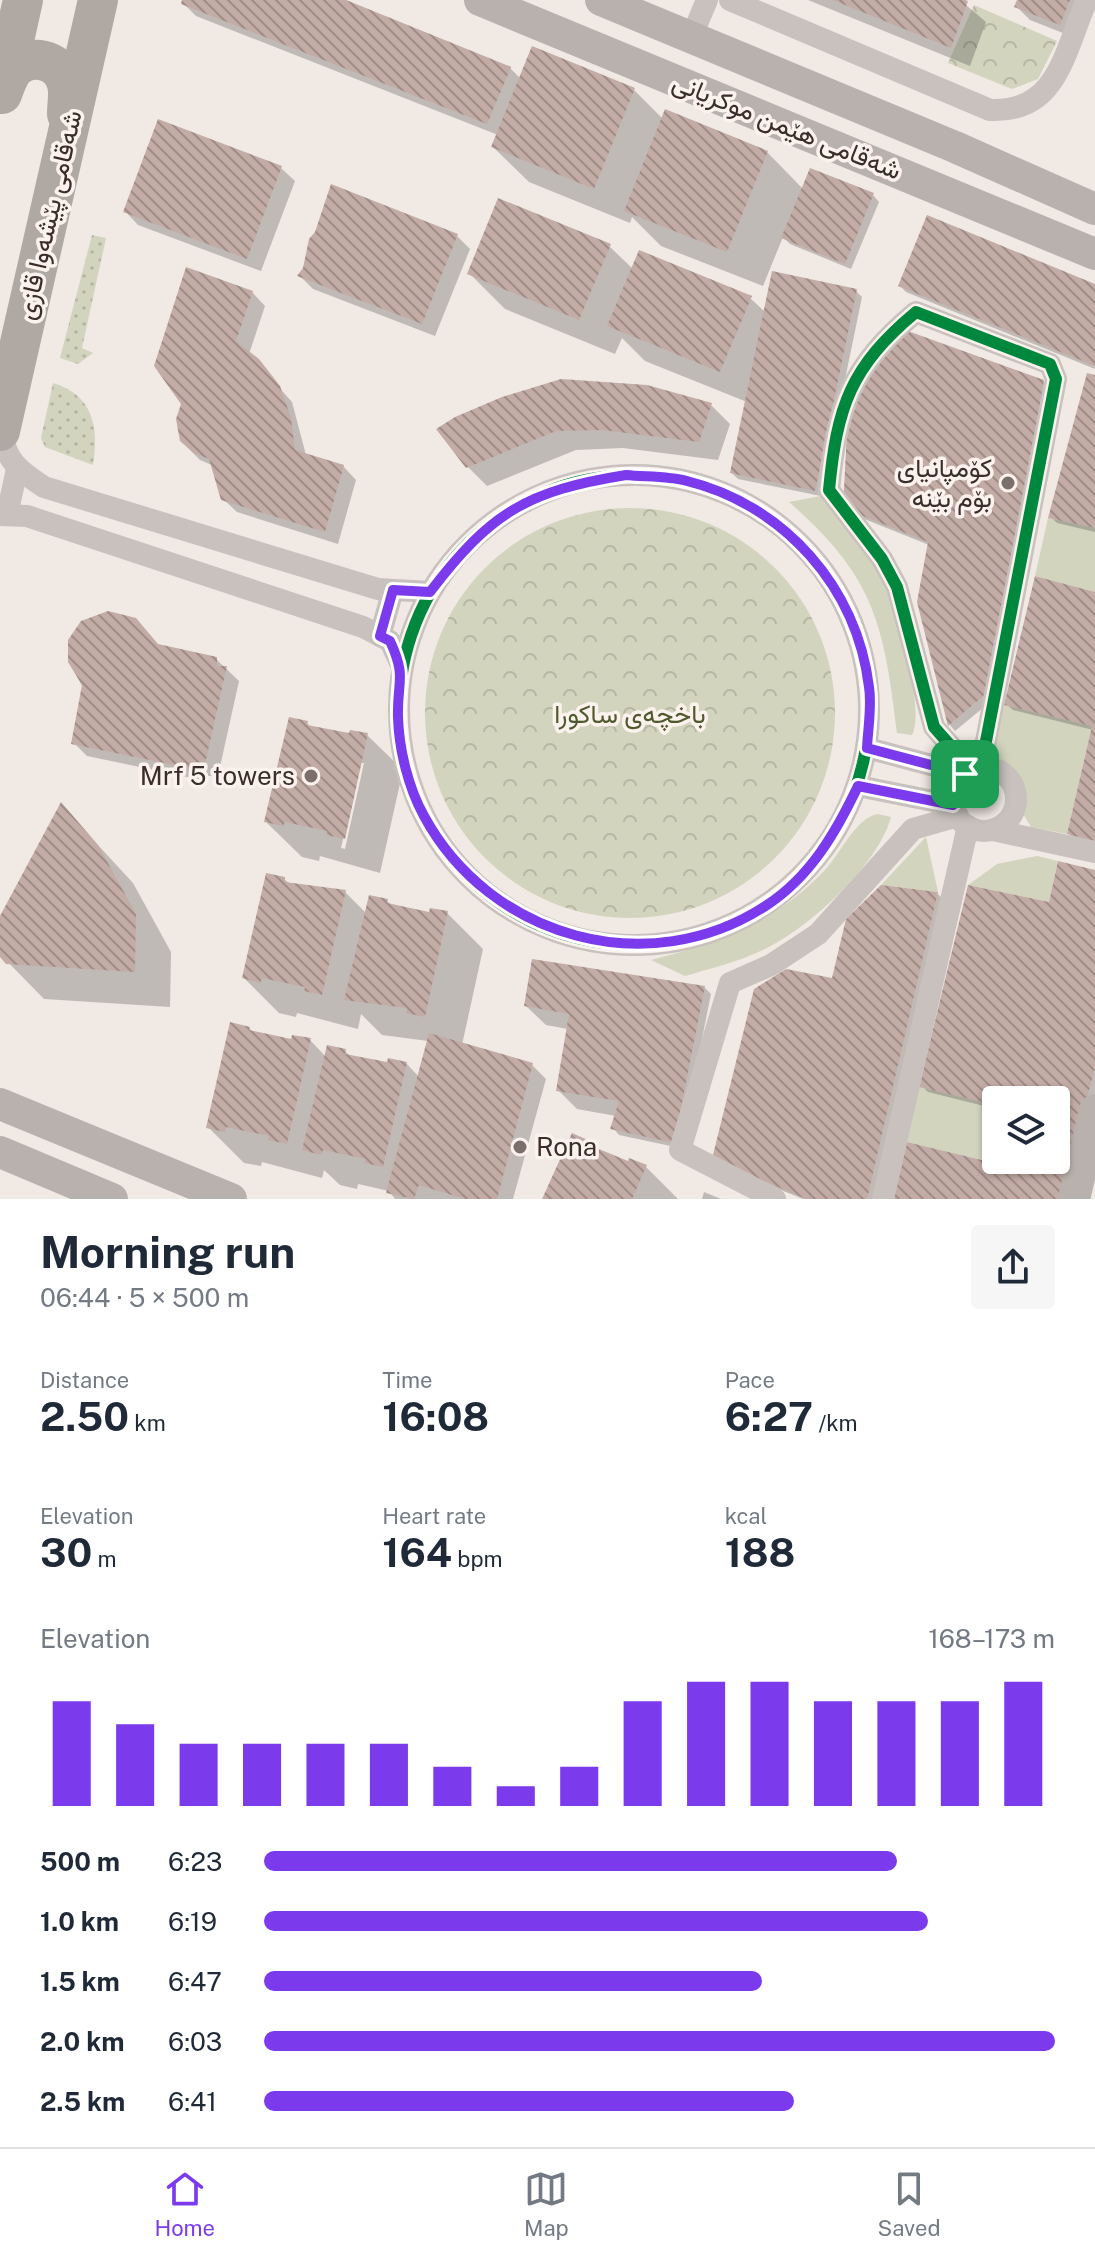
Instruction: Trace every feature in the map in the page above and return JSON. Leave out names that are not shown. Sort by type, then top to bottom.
[{"type":"highway","points":[[1,98],[23,0]]},
{"type":"highway","name":"شەقامی پێشەوا قازی","points":[[0,430],[98,0]]},
{"type":"highway","points":[[1,98],[12,71],[24,62],[38,60],[55,65],[67,84],[66,134]]},
{"type":"street","name":"شەقامی هێمن موکریانی","points":[[480,0],[1095,254]]},
{"type":"street","name":"شەقامی هێمن موکریانی","points":[[601,0],[1095,209]]},
{"type":"street","points":[[691,38],[707,0]]},
{"type":"street","points":[[730,0],[990,110],[1023,108],[1048,89],[1087,0]]},
{"type":"street","points":[[997,213],[1015,174]]},
{"type":"street","points":[[883,1199],[960,816],[956,783],[973,770],[1056,379],[1050,364],[916,312],[888,337],[852,381],[833,441],[829,490],[882,559],[897,587],[934,727],[973,770]]},
{"type":"street","points":[[0,430],[4,453],[17,469],[44,487],[298,566],[393,590],[430,592]]},
{"type":"street","points":[[17,469],[4,515],[27,516],[380,636],[390,641],[402,667]]},
{"type":"street","points":[[626,475],[685,481],[741,500],[790,534],[830,578],[857,631],[870,688],[867,748],[858,786],[836,832],[814,862],[768,905],[723,928],[675,942],[624,945],[574,938],[527,920],[485,893],[450,857],[422,814],[405,767],[398,717],[402,667],[413,628],[430,592],[466,545],[513,508],[568,484],[626,475]]},
{"type":"street","points":[[380,636],[393,590]]},
{"type":"street","points":[[867,748],[973,770],[1001,771],[1014,787],[1016,797],[1011,817],[993,830]]},
{"type":"street","points":[[858,786],[960,816],[982,831],[993,830],[1095,852]]},
{"type":"street","points":[[775,1199],[680,1150],[730,983],[771,965],[818,934],[913,829],[960,816]]},
{"type":"street","points":[[0,1104],[231,1199]]},
{"type":"street","points":[[1074,1199],[1095,1110]]},
{"type":"street","points":[[0,1152],[112,1199]]},
{"type":"green space","points":[[974,5],[1057,41],[1038,79],[1012,89],[948,63]]},
{"type":"green space","points":[[92,235],[106,238],[82,348],[93,353],[78,364],[60,358]]},
{"type":"green space","points":[[53,383],[77,396],[90,414],[95,438],[93,465],[45,447],[41,438]]},
{"type":"green space","points":[[821,496],[874,564],[890,598],[905,649],[915,700],[912,735],[897,733],[880,632],[858,580],[818,529],[789,502]]},
{"type":"green space","name":"باخچەی ساکورا","points":[[630,508],[670,512],[709,523],[744,542],[775,568],[801,599],[820,634],[831,673],[835,713],[831,753],[820,792],[801,827],[775,858],[744,884],[709,903],[670,914],[630,918],[590,914],[551,903],[516,884],[485,858],[459,827],[440,792],[429,753],[425,713],[429,673],[440,634],[459,599],[485,568],[516,542],[551,523],[590,512]]},
{"type":"green space","points":[[1048,518],[1095,528],[1095,592],[1035,576]]},
{"type":"green space","points":[[1004,705],[1092,726],[1067,834],[1031,827],[1022,812],[1019,778],[993,752]]},
{"type":"green space","points":[[878,814],[891,817],[884,836],[858,874],[822,910],[784,938],[747,957],[685,976],[651,960],[699,947],[744,929],[786,904],[824,871],[862,822]]},
{"type":"green space","points":[[926,837],[938,892],[881,885]]},
{"type":"green space","points":[[1037,856],[1058,861],[1049,902],[968,885],[997,864]]},
{"type":"green space","points":[[919,1087],[982,1102],[982,1160],[907,1142]]},
{"type":"building","points":[[182,0],[346,0],[511,67],[487,124],[181,4]]},
{"type":"building","points":[[833,0],[965,0],[968,1],[951,48]]},
{"type":"building","points":[[1017,0],[1070,0],[1060,25],[1014,7]]},
{"type":"building","points":[[532,46],[635,88],[594,189],[491,147]]},
{"type":"building","points":[[665,109],[768,151],[727,252],[624,211]]},
{"type":"building","points":[[158,119],[282,166],[247,259],[123,212]]},
{"type":"building","points":[[810,168],[874,193],[845,264],[781,238]]},
{"type":"building","points":[[331,184],[458,234],[422,324],[297,276],[303,268],[309,239],[315,232]]},
{"type":"building","points":[[498,198],[611,244],[579,320],[467,274]]},
{"type":"building","points":[[927,215],[1095,284],[1095,366],[898,286]]},
{"type":"building","points":[[639,250],[752,296],[720,372],[607,326]]},
{"type":"building","points":[[186,267],[253,291],[236,341],[259,359],[280,386],[291,418],[295,450],[344,465],[325,532],[221,500],[209,459],[194,453],[180,441],[176,419],[181,404],[154,366]]},
{"type":"building","points":[[772,271],[857,289],[815,491],[730,473]]},
{"type":"building","points":[[905,330],[1044,380],[989,691],[948,726],[917,602],[928,542],[843,508],[847,431],[859,389]]},
{"type":"building","points":[[1087,373],[1095,375],[1095,528],[1048,518]]},
{"type":"building","points":[[561,379],[647,385],[712,403],[699,442],[602,430],[556,431],[466,468],[436,429],[455,417],[502,397]]},
{"type":"building","points":[[1035,576],[1095,592],[1095,841],[1067,834],[1092,726],[1004,705]]},
{"type":"building","points":[[108,611],[136,618],[158,644],[217,657],[217,666],[227,666],[205,764],[194,764],[194,769],[71,744],[82,685],[68,662],[68,640],[81,621]]},
{"type":"building","points":[[289,717],[308,721],[307,725],[349,733],[350,730],[368,733],[345,839],[326,835],[327,831],[285,822],[283,826],[264,822]]},
{"type":"building","points":[[61,802],[98,845],[136,914],[135,972],[6,964],[0,957],[0,916]]},
{"type":"building","points":[[1058,861],[1095,870],[1095,1067],[1070,1164],[1070,1086],[982,1086],[982,1102],[919,1087],[968,885],[1049,902]]},
{"type":"building","points":[[266,873],[285,877],[285,882],[346,890],[322,995],[304,991],[305,987],[262,978],[260,983],[242,978]]},
{"type":"building","points":[[881,885],[938,892],[867,1199],[806,1199],[712,1159],[754,989],[786,969],[832,978],[846,919]]},
{"type":"building","points":[[369,895],[388,899],[387,903],[429,912],[430,908],[448,911],[425,1017],[406,1013],[407,1008],[344,1000]]},
{"type":"building","points":[[532,959],[705,986],[674,1143],[610,1129],[619,1101],[556,1091],[569,1014],[524,1006]]},
{"type":"building","points":[[230,1022],[250,1027],[249,1030],[291,1039],[292,1035],[311,1038],[287,1144],[268,1140],[269,1136],[226,1127],[225,1132],[206,1128]]},
{"type":"building","points":[[429,1033],[533,1063],[497,1199],[465,1199],[419,1185],[414,1199],[386,1193]]},
{"type":"building","points":[[327,1045],[346,1049],[345,1054],[387,1062],[388,1058],[407,1062],[383,1167],[364,1163],[366,1159],[323,1150],[321,1155],[302,1150]]},
{"type":"building","points":[[572,1133],[590,1141],[589,1145],[628,1161],[629,1158],[647,1165],[632,1199],[542,1199]]},
{"type":"building","points":[[907,1142],[982,1160],[982,1174],[1067,1174],[1061,1199],[893,1199]]},
{"type":"cycle path","points":[[972,770],[934,727],[897,587],[882,559],[829,490],[837,435],[851,390],[876,351],[916,312],[1050,364],[1056,379],[981,767]]},
{"type":"cycle path","points":[[634,475],[680,480],[724,493],[764,515],[800,544],[829,580],[851,620],[864,664],[869,710],[864,756],[851,800],[829,840],[800,876],[764,905],[724,927],[680,940],[634,945],[588,940],[544,927],[504,905],[468,876],[439,840],[417,800],[404,756],[399,710],[404,664],[417,620],[439,580],[468,544],[504,515],[544,493],[588,480],[634,475]]},
{"type":"place","name":"کۆمپانیای بۆم بێنە","points":[[1008,483]]},
{"type":"place","name":"Mrf 5 towers","points":[[311,776]]},
{"type":"place","name":"Rona","points":[[520,1147]]},
{"type":"route","points":[[626,475],[685,481],[741,500],[790,534],[830,578],[857,631],[870,688],[867,748],[965,774],[956,783],[953,805],[858,786],[836,832],[806,872],[768,905],[723,928],[675,942],[624,945],[574,938],[527,920],[485,893],[450,857],[422,814],[405,767],[398,717],[402,667],[390,641],[380,636],[393,590],[430,592],[466,545],[513,508],[568,484],[626,475]]}]
